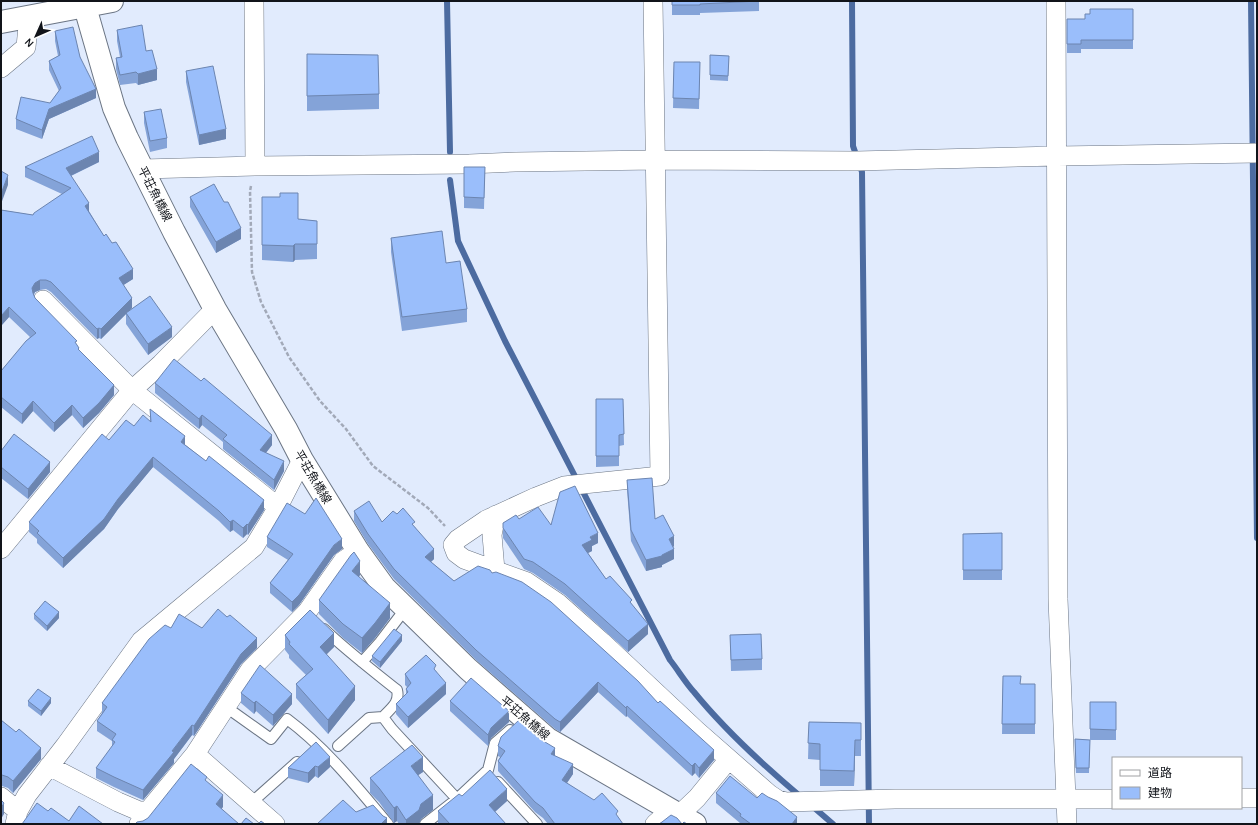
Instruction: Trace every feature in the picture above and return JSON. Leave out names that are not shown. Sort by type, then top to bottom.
[{"type":"main road","points":[[1,22],[112,1]]},
{"type":"main road","name":"平荘魚橋線","points":[[85,7],[114,108],[127,138],[174,232],[215,309],[286,429],[302,460],[358,551],[384,587],[468,670],[548,739],[675,818]]},
{"type":"street","points":[[254,1],[255,166]]},
{"type":"street","points":[[654,1],[660,476],[564,486],[536,496],[486,520],[458,539],[453,545],[456,553],[464,559],[528,582],[558,603],[729,759],[778,800],[812,802],[870,800],[1112,799]]},
{"type":"street","points":[[1056,1],[1058,599],[1067,824]]},
{"type":"street","points":[[1,68],[26,48],[29,16]]},
{"type":"street","points":[[142,169],[656,160],[864,161],[1057,156],[1252,154]]},
{"type":"street","points":[[43,300],[132,390],[278,507]]},
{"type":"street","points":[[1,549],[132,390],[161,364],[215,309]]},
{"type":"street","points":[[1,797],[17,818],[27,795],[50,766],[141,641],[254,547],[278,507],[302,460]]},
{"type":"street","points":[[495,570],[492,536],[496,515]]},
{"type":"street","points":[[50,766],[149,817],[195,754],[250,670],[313,617],[343,561],[358,551]]},
{"type":"street","points":[[195,754],[275,824]]},
{"type":"street","points":[[675,818],[697,798],[729,759]]},
{"type":"lane","points":[[362,662],[380,642],[406,608]]},
{"type":"lane","points":[[313,617],[335,640],[397,690],[398,696],[396,703],[383,717],[369,718],[338,746]]},
{"type":"lane","points":[[226,707],[271,739],[287,720],[304,732],[311,748],[356,786],[388,824]]},
{"type":"lane","points":[[383,717],[392,729],[457,798]]},
{"type":"lane","points":[[427,823],[488,770],[495,743],[523,718]]},
{"type":"lane","points":[[251,803],[311,748]]},
{"type":"lane","points":[[488,770],[537,824]]},
{"type":"path","points":[[255,166],[250,191],[252,272],[262,302],[289,357],[320,401],[346,429],[373,466],[428,508],[458,539]]},
{"type":"building","points":[[672,1],[759,1],[700,5],[672,5]]},
{"type":"building","points":[[1090,9],[1133,9],[1133,40],[1081,40],[1081,44],[1067,44],[1067,19],[1085,19],[1085,14],[1090,14]]},
{"type":"building","points":[[142,25],[146,51],[152,50],[157,69],[138,74],[136,72],[120,75],[116,58],[122,57],[117,30]]},
{"type":"building","points":[[73,27],[80,57],[96,89],[49,109],[42,130],[16,119],[21,97],[50,103],[61,88],[49,61],[60,55],[55,31]]},
{"type":"building","points":[[307,54],[378,55],[379,94],[307,96]]},
{"type":"building","points":[[710,55],[729,56],[728,76],[710,75]]},
{"type":"building","points":[[674,62],[700,62],[699,99],[673,98]]},
{"type":"building","points":[[213,66],[226,129],[199,135],[186,71]]},
{"type":"building","points":[[161,109],[167,138],[150,141],[144,112]]},
{"type":"building","points":[[92,136],[99,152],[66,168],[89,203],[85,206],[104,236],[106,234],[112,243],[116,242],[133,269],[119,278],[132,298],[101,329],[97,329],[51,282],[40,280],[35,283],[32,288],[35,298],[77,341],[75,342],[79,348],[78,349],[114,385],[99,403],[83,418],[72,405],[54,423],[33,401],[22,414],[1,397],[1,371],[26,341],[36,333],[9,307],[1,316],[1,210],[33,215],[71,188],[25,167]]},
{"type":"building","points":[[464,167],[485,167],[484,198],[464,197]]},
{"type":"building","points":[[1,171],[8,175],[1,194]]},
{"type":"building","points":[[214,184],[224,202],[228,202],[241,228],[216,242],[190,197]]},
{"type":"building","points":[[280,193],[298,193],[298,219],[317,221],[317,244],[295,244],[293,246],[262,245],[262,197],[280,197]]},
{"type":"building","points":[[442,231],[446,263],[460,261],[467,309],[402,317],[391,238]]},
{"type":"building","points":[[150,296],[172,327],[148,344],[126,313]]},
{"type":"building","points":[[174,359],[201,381],[204,378],[272,435],[260,450],[284,461],[274,480],[223,439],[227,435],[202,415],[199,419],[155,383]]},
{"type":"building","points":[[596,399],[623,399],[624,434],[619,435],[619,456],[596,456]]},
{"type":"building","points":[[150,409],[185,436],[181,442],[206,461],[209,456],[264,500],[248,525],[247,524],[243,528],[233,520],[230,522],[219,511],[153,457],[118,499],[104,519],[63,558],[37,533],[39,531],[29,522],[102,434],[109,440],[126,420],[134,426],[143,415],[151,422]]},
{"type":"building","points":[[14,434],[50,462],[28,489],[1,467],[1,451]]},
{"type":"building","points":[[652,478],[655,519],[663,515],[674,536],[669,539],[674,549],[662,556],[646,560],[631,530],[627,480]]},
{"type":"building","points":[[575,486],[598,533],[590,537],[592,540],[582,545],[606,579],[610,576],[632,600],[630,602],[648,624],[628,641],[565,584],[533,562],[524,559],[503,528],[503,523],[516,515],[519,519],[538,507],[551,525],[560,492]]},
{"type":"building","points":[[316,498],[342,539],[334,545],[299,595],[292,602],[270,583],[293,554],[267,537],[287,503],[305,514]]},
{"type":"building","points":[[369,501],[382,522],[393,511],[397,514],[403,508],[415,522],[412,524],[434,549],[425,557],[454,581],[478,566],[490,570],[492,573],[496,572],[522,582],[551,602],[638,681],[658,703],[660,701],[714,750],[699,768],[695,763],[692,766],[627,706],[626,708],[598,682],[560,722],[555,719],[476,650],[394,569],[368,534],[354,511]]},
{"type":"building","points":[[1002,533],[1002,570],[963,570],[963,534]]},
{"type":"building","points":[[354,552],[360,561],[352,571],[390,603],[362,638],[343,624],[319,600]]},
{"type":"building","points":[[45,601],[59,612],[47,626],[34,614]]},
{"type":"building","points":[[218,609],[227,617],[230,615],[257,638],[241,654],[194,726],[192,725],[172,751],[174,752],[143,790],[96,768],[115,742],[112,740],[116,734],[97,721],[107,707],[102,703],[149,639],[165,625],[171,628],[179,614],[202,628]]},
{"type":"building","points":[[310,610],[334,633],[320,647],[355,686],[328,720],[296,684],[313,669],[289,644],[290,642],[285,635]]},
{"type":"building","points":[[394,629],[402,635],[380,662],[372,656]]},
{"type":"building","points":[[761,634],[762,659],[731,660],[730,635]]},
{"type":"building","points":[[426,655],[436,665],[434,669],[446,683],[408,717],[396,704],[408,692],[406,689],[411,683],[405,674]]},
{"type":"building","points":[[260,665],[292,694],[273,715],[256,701],[254,703],[241,693]]},
{"type":"building","points":[[1003,676],[1021,676],[1020,684],[1035,684],[1035,724],[1002,724]]},
{"type":"building","points":[[471,678],[509,711],[491,728],[488,735],[450,701]]},
{"type":"building","points":[[38,689],[51,698],[41,711],[28,701]]},
{"type":"building","points":[[1090,702],[1116,702],[1116,730],[1090,729]]},
{"type":"building","points":[[1,720],[16,732],[19,729],[41,748],[13,781],[8,777],[1,775]]},
{"type":"building","points":[[519,720],[540,739],[555,748],[551,754],[573,764],[562,780],[594,800],[602,793],[618,811],[616,814],[623,824],[555,824],[543,808],[535,802],[498,761],[505,751],[498,746],[501,737]]},
{"type":"building","points":[[809,722],[861,723],[861,740],[855,740],[854,771],[820,770],[820,744],[808,743]]},
{"type":"building","points":[[1075,739],[1090,740],[1089,768],[1076,768]]},
{"type":"building","points":[[316,742],[330,757],[318,767],[315,766],[308,773],[288,768]]},
{"type":"building","points":[[412,745],[423,757],[411,766],[433,795],[421,804],[419,810],[406,820],[397,806],[394,808],[370,778]]},
{"type":"building","points":[[191,764],[207,777],[205,780],[223,795],[216,804],[239,824],[135,824],[148,818]]},
{"type":"building","points":[[490,770],[507,789],[489,805],[506,824],[450,824],[438,811],[459,794],[462,796]]},
{"type":"building","points":[[730,776],[757,798],[762,793],[777,801],[797,817],[792,824],[751,824],[740,816],[741,814],[716,793]]},
{"type":"building","points":[[1,800],[4,803],[1,808]]},
{"type":"building","points":[[343,800],[356,812],[373,805],[383,816],[387,818],[381,824],[317,824]]},
{"type":"building","points":[[37,803],[48,811],[51,808],[69,821],[79,806],[103,824],[22,824]]},
{"type":"building","points":[[671,815],[677,818],[682,824],[659,824],[662,822]]},
{"type":"building","points":[[246,818],[254,824],[241,824]]},
{"type":"building","points":[[261,821],[265,824],[258,824]]},
{"type":"waterway","points":[[447,1],[450,152]]},
{"type":"waterway","points":[[852,1],[853,146],[862,172],[869,824]]},
{"type":"waterway","points":[[1251,1],[1257,538]]},
{"type":"waterway","points":[[450,180],[458,241],[505,341],[670,660],[718,720],[759,760],[801,797]]},
{"type":"waterway","points":[[811,805],[833,824]]}]
